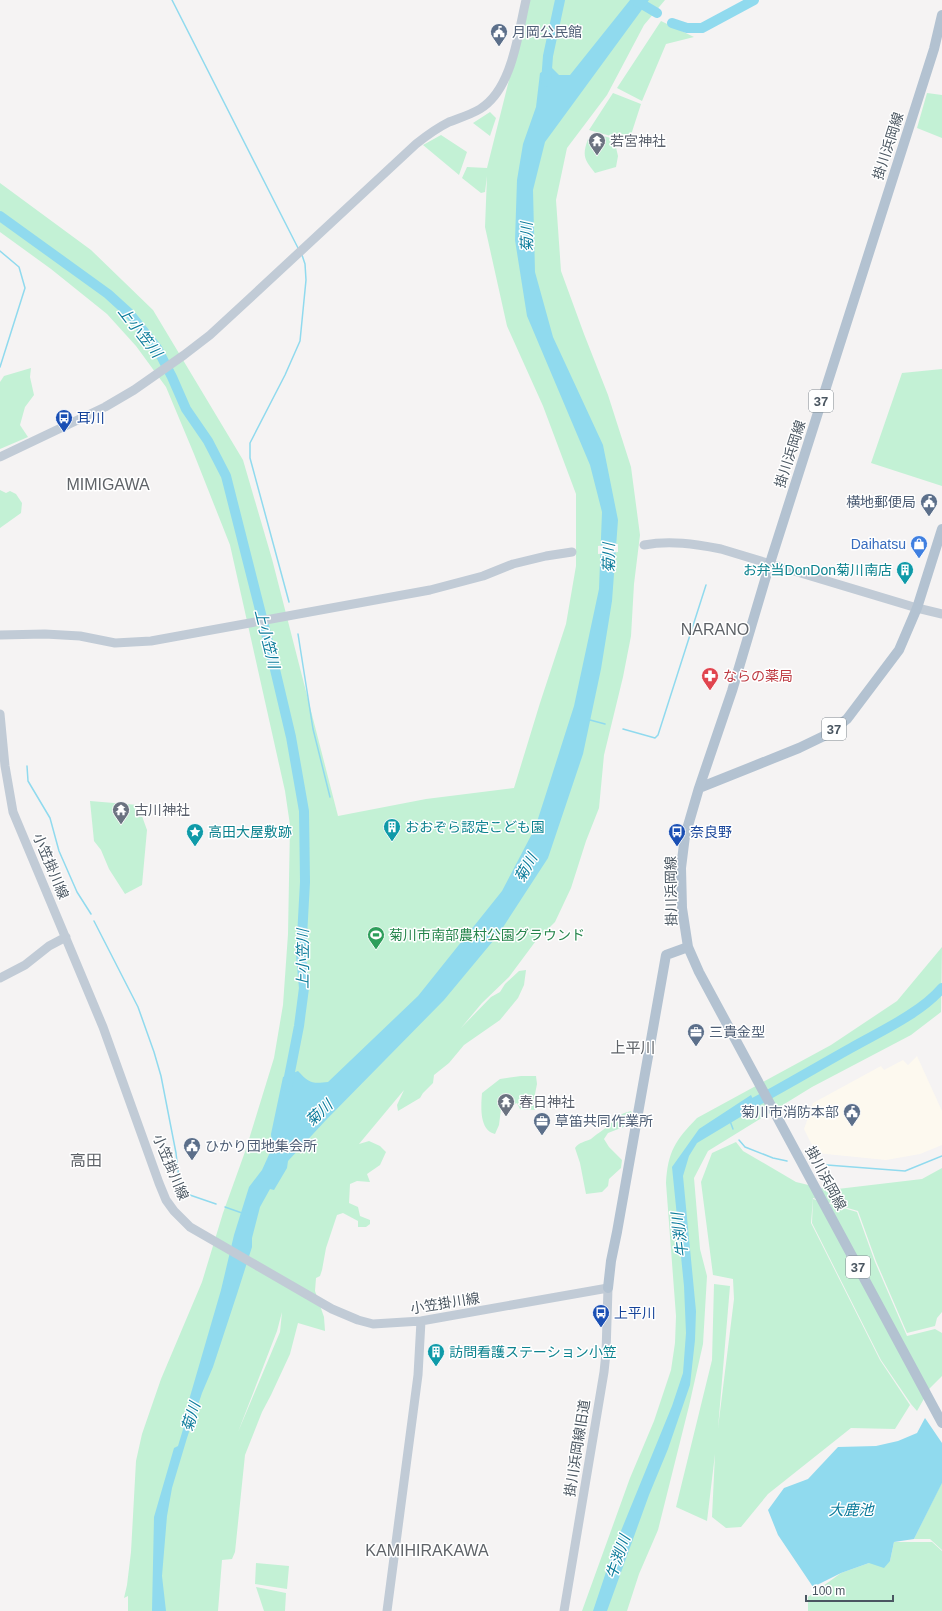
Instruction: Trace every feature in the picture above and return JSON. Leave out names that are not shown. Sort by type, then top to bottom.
[{"type":"main road","name":"掛川浜岡線","points":[[942,15],[932,57],[770,563],[732,691],[699,788],[685,836],[681,868],[682,908],[688,947],[699,972],[942,1422]]},
{"type":"main road","name":"37","points":[[699,788],[806,745],[826,735],[847,719],[899,650],[917,608],[942,529]]},
{"type":"main road","points":[[608,1288],[611,1261],[666,955],[688,947]]},
{"type":"street","points":[[0,457],[105,407],[160,373],[210,334],[416,144],[448,123],[480,109],[498,93],[508,72],[526,0]]},
{"type":"street","points":[[644,545],[659,543],[698,544],[721,549],[917,608],[942,614]]},
{"type":"street","points":[[0,635],[45,634],[73,636],[115,643],[151,642],[454,585],[483,576],[513,564],[546,556],[572,552]]},
{"type":"street","name":"小笠掛川線","points":[[0,714],[5,766],[13,812],[104,1027],[166,1200],[182,1220],[211,1240],[332,1309],[358,1320],[373,1324],[421,1321],[608,1288]]},
{"type":"street","points":[[0,978],[25,965],[49,946],[66,937]]},
{"type":"street","name":"掛川浜岡線旧道","points":[[564,1611],[604,1372],[608,1288]]},
{"type":"street","points":[[387,1611],[418,1375],[421,1321]]},
{"type":"shaded area","points":[[917,1056],[942,1111],[942,1145],[920,1154],[886,1160],[816,1153],[804,1129],[813,1103],[881,1066],[884,1070],[903,1060],[908,1065]]},
{"type":"green space","points":[[529,0],[665,0],[644,25],[607,95],[567,148],[556,200],[561,271],[608,395],[631,467],[640,535],[634,584],[631,636],[623,677],[604,755],[599,808],[586,841],[571,888],[555,922],[535,942],[509,977],[482,1003],[461,1028],[491,997],[500,992],[505,984],[519,971],[526,970],[524,985],[518,998],[500,1020],[464,1045],[449,1063],[434,1075],[433,1083],[420,1098],[398,1111],[397,1105],[404,1090],[359,1144],[369,1141],[380,1146],[386,1152],[380,1165],[367,1174],[370,1182],[357,1181],[350,1184],[349,1203],[358,1207],[360,1216],[370,1220],[370,1224],[366,1227],[358,1227],[358,1221],[343,1213],[337,1215],[326,1248],[320,1276],[316,1278],[315,1291],[324,1317],[325,1331],[298,1323],[290,1354],[262,1412],[245,1455],[235,1552],[232,1559],[222,1560],[218,1611],[128,1611],[128,1596],[124,1598],[131,1552],[136,1461],[142,1434],[161,1379],[202,1282],[274,1058],[283,1005],[288,934],[290,825],[285,791],[230,545],[166,387],[136,346],[107,314],[51,269],[0,232],[0,183],[91,250],[153,310],[243,460],[272,559],[338,816],[426,799],[514,788],[566,624],[576,566],[576,494],[543,406],[507,326],[485,227],[487,176],[485,192],[481,193],[462,178],[467,167],[487,168]],"holes":[[[282,1312],[280,1332],[238,1432],[277,1331]]]},
{"type":"green space","points":[[661,21],[694,37],[666,44],[642,101],[617,88]]},
{"type":"green space","points":[[613,93],[641,104],[629,141],[589,130]]},
{"type":"green space","points":[[927,93],[942,95],[942,138],[917,128]]},
{"type":"green space","points":[[490,112],[496,118],[490,136],[473,123]]},
{"type":"green space","points":[[441,135],[467,152],[459,175],[423,145]]},
{"type":"green space","points":[[600,135],[614,139],[618,156],[616,167],[595,173],[586,161],[585,150],[588,139]]},
{"type":"green space","points":[[31,368],[30,377],[34,395],[25,407],[20,425],[28,437],[0,449],[0,382],[4,376]]},
{"type":"green space","points":[[942,369],[942,486],[871,463],[902,373]]},
{"type":"green space","points":[[0,490],[6,493],[10,491],[16,494],[22,503],[21,513],[0,528]]},
{"type":"green space","points":[[90,801],[138,805],[147,830],[142,885],[125,894],[109,869],[101,850],[94,841]]},
{"type":"green space","points":[[942,947],[941,1012],[911,1035],[812,1087],[708,1151],[694,1178],[700,1249],[707,1276],[703,1344],[658,1530],[639,1574],[627,1611],[582,1611],[630,1478],[654,1421],[671,1370],[675,1343],[676,1316],[666,1183],[671,1154],[674,1147],[683,1133],[697,1118],[831,1045],[897,1001]]},
{"type":"green space","points":[[521,1076],[536,1076],[537,1084],[535,1094],[535,1110],[520,1109],[517,1103],[501,1109],[499,1125],[495,1134],[490,1132],[486,1128],[482,1117],[482,1093],[500,1079]]},
{"type":"green space","points":[[631,1111],[634,1117],[631,1124],[608,1133],[604,1139],[609,1147],[622,1160],[621,1168],[609,1179],[608,1186],[602,1192],[586,1194],[580,1163],[575,1148],[580,1143],[591,1139],[620,1115]]},
{"type":"green space","points":[[736,1142],[743,1151],[796,1182],[829,1190],[922,1179],[942,1168],[942,1312],[937,1318],[935,1326],[907,1333],[876,1261],[858,1211],[813,1198],[811,1223],[880,1360],[910,1405],[895,1429],[851,1428],[768,1494],[741,1527],[726,1528],[712,1517],[715,1454],[707,1521],[676,1507],[712,1360],[714,1284],[730,1286],[718,1428],[734,1299],[733,1279],[713,1275],[701,1182],[712,1153]]},
{"type":"green space","points":[[813,1199],[857,1212],[875,1262],[907,1336],[935,1329],[942,1333],[942,1376],[930,1388],[917,1411],[881,1360],[812,1223]]},
{"type":"green space","points":[[942,1482],[942,1550],[930,1539],[914,1539]]},
{"type":"green space","points":[[894,1542],[932,1542],[942,1551],[942,1611],[808,1611],[808,1597],[841,1573],[869,1563],[890,1561]]},
{"type":"green space","points":[[256,1563],[289,1566],[287,1589],[255,1584]]},
{"type":"green space","points":[[256,1587],[286,1593],[285,1611],[264,1611]]},
{"type":"water","name":"菊川","points":[[630,0],[649,0],[545,142],[533,190],[535,272],[553,337],[603,445],[618,520],[612,601],[601,669],[583,754],[548,858],[498,935],[444,1000],[326,1120],[288,1161],[287,1168],[274,1190],[270,1189],[260,1207],[252,1238],[252,1247],[213,1367],[202,1393],[187,1438],[172,1488],[167,1516],[162,1576],[166,1611],[152,1611],[154,1517],[174,1448],[178,1446],[190,1406],[189,1400],[221,1290],[234,1235],[249,1187],[262,1170],[272,1148],[271,1134],[283,1077],[298,1071],[311,1082],[328,1082],[418,996],[502,891],[535,828],[574,706],[599,589],[602,512],[590,465],[527,316],[515,240],[517,180],[523,144],[536,107],[540,73],[551,67],[559,75],[570,75]]},
{"type":"water","points":[[751,1095],[757,1107],[697,1143],[689,1156],[683,1176],[696,1311],[695,1340],[690,1385],[668,1449],[649,1495],[607,1611],[593,1611],[614,1548],[672,1406],[683,1373],[686,1333],[684,1286],[672,1167],[699,1129]]},
{"type":"water","name":"大鹿池","points":[[925,1418],[942,1443],[942,1483],[914,1539],[894,1542],[890,1561],[884,1568],[869,1563],[841,1573],[813,1587],[778,1535],[768,1510],[784,1488],[808,1479],[838,1447],[876,1446],[898,1441],[917,1433]]},
{"type":"pier","points":[[618,544],[618,552],[598,554],[598,546]]},
{"type":"waterway","points":[[172,0],[298,248]]},
{"type":"waterway","points":[[546,82],[548,56],[560,0]]},
{"type":"waterway","points":[[635,0],[657,13]]},
{"type":"waterway","points":[[672,23],[687,28],[702,28],[754,0]]},
{"type":"waterway","name":"上小笠川","points":[[0,216],[108,294],[130,314],[157,348],[186,409],[208,441],[226,476],[291,737],[304,811],[305,882],[301,955],[304,988],[299,1026],[287,1087]]},
{"type":"waterway","points":[[0,251],[19,267],[25,288],[0,367]]},
{"type":"waterway","points":[[289,602],[250,458],[250,443],[285,375],[300,341],[306,280],[305,264],[302,255]]},
{"type":"waterway","points":[[623,729],[655,738],[658,735],[706,585]]},
{"type":"waterway","points":[[298,634],[313,729],[330,797]]},
{"type":"waterway","points":[[590,720],[605,724]]},
{"type":"waterway","points":[[27,766],[28,781],[50,818],[59,851],[77,892],[91,914]]},
{"type":"waterway","points":[[94,921],[138,1007],[154,1052],[161,1076],[176,1153],[180,1188],[184,1193],[216,1204]]},
{"type":"waterway","name":"牛渕川","points":[[744,1108],[911,1014],[923,1006],[942,988]]},
{"type":"waterway","points":[[730,1121],[733,1129]]},
{"type":"waterway","points":[[739,1140],[745,1147],[773,1158],[787,1161]]},
{"type":"waterway","points":[[827,1165],[905,1171],[942,1156]]},
{"type":"waterway","points":[[225,1207],[242,1213]]},
{"type":"place","name":"月岡公民館","points":[[499,47]]},
{"type":"place","name":"若宮神社","points":[[597,156]]},
{"type":"place","name":"耳川","points":[[64,433]]},
{"type":"place","name":"横地郵便局","points":[[929,517]]},
{"type":"place","name":"Daihatsu","points":[[919,559]]},
{"type":"place","name":"お弁当DonDon菊川南店","points":[[905,585]]},
{"type":"place","name":"ならの薬局","points":[[710,691]]},
{"type":"place","name":"古川神社","points":[[121,825]]},
{"type":"place","name":"おおぞら認定こども園","points":[[392,842]]},
{"type":"place","name":"高田大屋敷跡","points":[[195,847]]},
{"type":"place","name":"奈良野","points":[[677,847]]},
{"type":"place","name":"菊川市南部農村公園グラウンド","points":[[376,950]]},
{"type":"place","name":"三貴金型","points":[[696,1047]]},
{"type":"place","name":"春日神社","points":[[506,1117]]},
{"type":"place","name":"菊川市消防本部","points":[[852,1127]]},
{"type":"place","name":"草笛共同作業所","points":[[542,1136]]},
{"type":"place","name":"ひかり団地集会所","points":[[192,1161]]},
{"type":"place","name":"上平川","points":[[601,1328]]},
{"type":"place","name":"訪問看護ステーション小笠","points":[[436,1367]]},
{"type":"district","name":"MIMIGAWA","points":[[108,484]]},
{"type":"district","name":"NARANO","points":[[715,629]]},
{"type":"district","name":"上平川","points":[[633,1048]]},
{"type":"district","name":"高田","points":[[86,1160]]},
{"type":"district","name":"KAMIHIRAKAWA","points":[[427,1550]]}]
